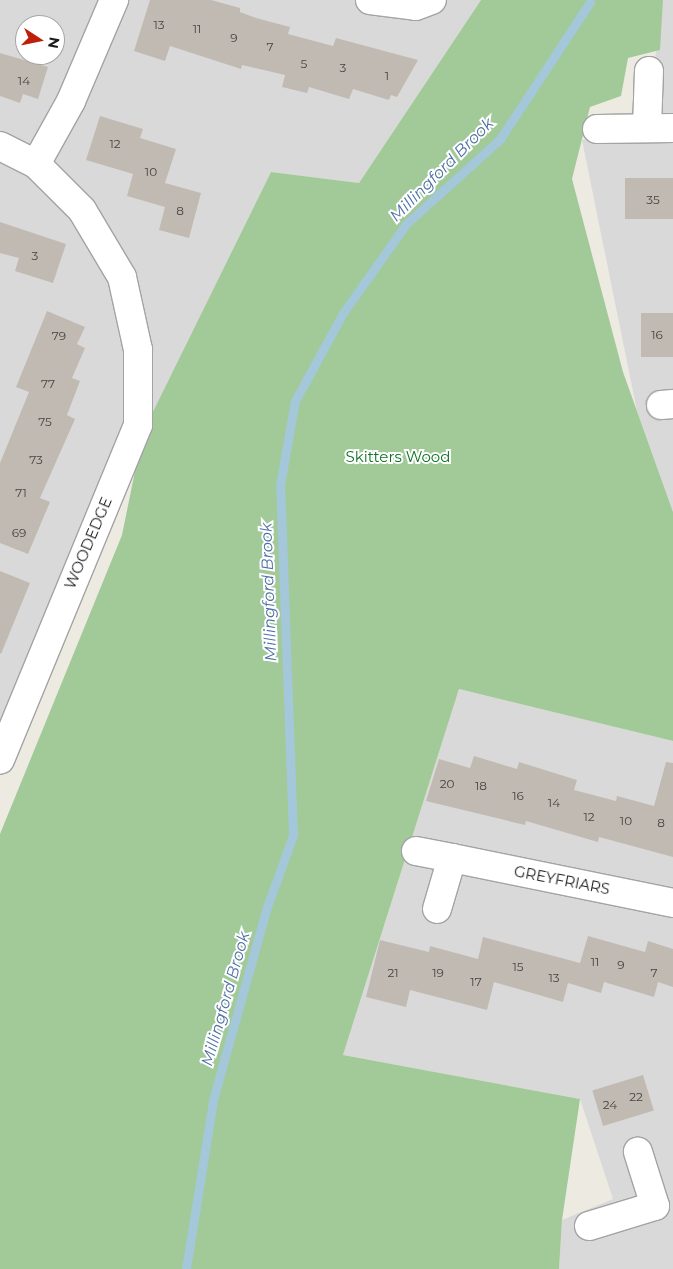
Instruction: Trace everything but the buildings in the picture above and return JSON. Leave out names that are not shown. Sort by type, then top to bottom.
[{"type":"street","points":[[36,164],[71,102],[114,0]]},
{"type":"street","points":[[370,0],[416,6],[432,0]]},
{"type":"street","points":[[597,129],[660,128],[649,71]]},
{"type":"street","name":"WOODEDGE","points":[[0,146],[36,164],[82,210],[122,276],[135,320],[138,424],[8,714],[0,760]]},
{"type":"street","name":"GREYFRIARS","points":[[416,851],[673,903]]},
{"type":"street","points":[[437,909],[452,858]]},
{"type":"street","points":[[589,1226],[664,1204],[638,1152]]},
{"type":"shaded area","points":[[0,0],[481,0],[359,183],[271,172],[118,483],[0,742]]},
{"type":"shaded area","points":[[662,0],[673,0],[673,512],[637,411],[582,140],[647,128]]},
{"type":"shaded area","points":[[459,689],[673,741],[673,1269],[559,1269],[562,1220],[613,1199],[580,1099],[343,1055]]},
{"type":"green space","name":"Skitters Wood","points":[[481,0],[663,0],[660,50],[628,58],[621,96],[590,107],[572,179],[623,372],[673,512],[673,741],[459,689],[343,1055],[580,1099],[562,1220],[559,1269],[0,1269],[0,834],[122,535],[143,432],[271,172],[359,183]]},
{"type":"waterway","name":"Millingford Brook","points":[[186,1269],[213,1100],[267,907],[293,835],[280,485],[295,401],[343,313],[406,224],[500,139],[590,2]]}]
